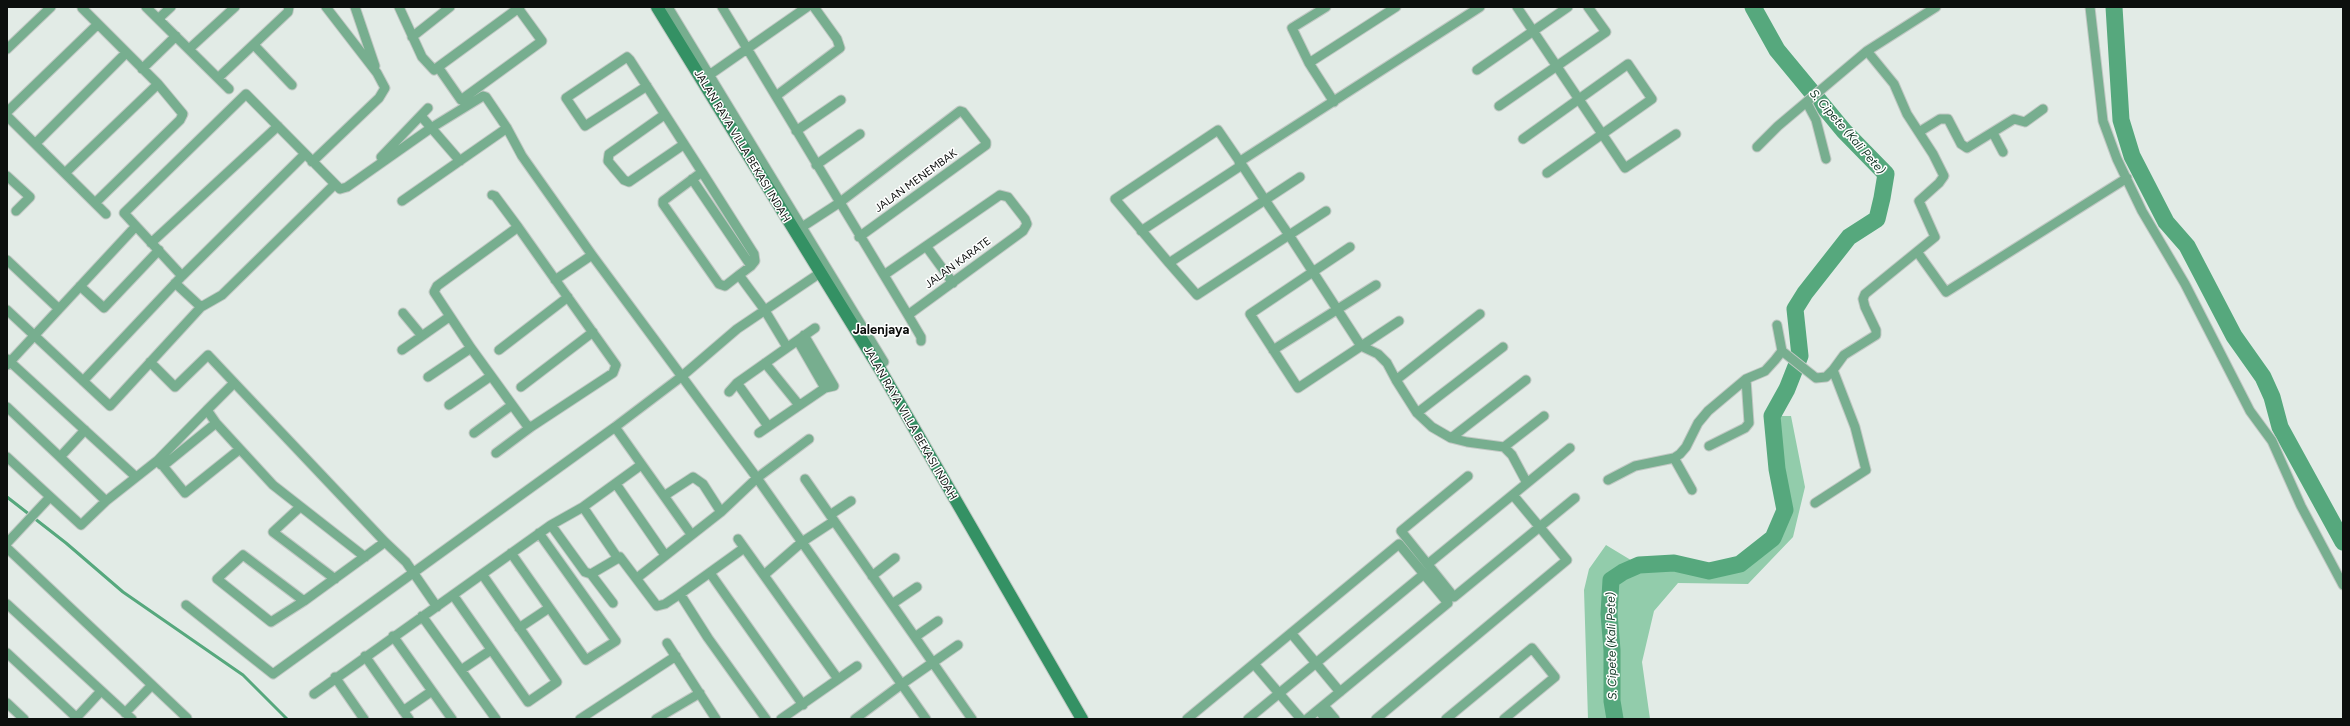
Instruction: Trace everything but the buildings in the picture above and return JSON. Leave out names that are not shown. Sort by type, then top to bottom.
[{"type":"main road","name":"JALAN RAYA VILLA BEKASI INDAH","points":[[657,7],[706,78],[798,230],[820,273],[881,371],[1082,719]]},
{"type":"street","points":[[7,49],[51,7]]},
{"type":"street","points":[[146,7],[229,89]]},
{"type":"street","points":[[158,19],[171,7]]},
{"type":"street","points":[[189,49],[235,7]]},
{"type":"street","points":[[218,78],[288,12],[290,7]]},
{"type":"street","points":[[312,162],[383,94],[385,88],[377,73],[326,7]]},
{"type":"street","points":[[355,7],[377,73]]},
{"type":"street","points":[[400,7],[412,37],[426,61],[434,70],[438,67],[519,8],[542,41],[461,100],[438,67]]},
{"type":"street","points":[[668,7],[706,78],[807,7]]},
{"type":"street","points":[[722,7],[749,48],[816,165],[908,315],[921,338],[921,341]]},
{"type":"street","points":[[776,96],[840,48],[837,39],[814,7]]},
{"type":"street","points":[[1326,7],[1292,28],[1309,63],[1334,102]]},
{"type":"street","points":[[1309,63],[1396,7]]},
{"type":"street","points":[[1141,231],[1240,163],[1480,7]]},
{"type":"street","points":[[1517,7],[1625,168],[1676,134]]},
{"type":"street","points":[[1477,70],[1568,7]]},
{"type":"street","points":[[1499,106],[1606,32],[1588,7]]},
{"type":"street","points":[[1757,147],[1778,126],[1867,51],[1936,7]]},
{"type":"street","points":[[2090,7],[2103,121],[2127,178],[2142,210],[2185,284],[2250,411],[2272,441],[2301,506],[2343,585]]},
{"type":"street","points":[[82,8],[158,84],[182,112],[181,119],[95,203]]},
{"type":"street","points":[[412,37],[444,9]]},
{"type":"street","points":[[7,112],[98,24]]},
{"type":"street","points":[[142,69],[176,36]]},
{"type":"street","points":[[254,45],[292,85]]},
{"type":"street","points":[[1777,325],[1785,354],[1810,375],[1821,379],[1826,378],[1844,355],[1876,335],[1876,330],[1865,307],[1863,299],[1865,294],[1918,253],[1935,237],[1918,201],[1939,183],[1944,176],[1907,114],[1894,84],[1867,51]]},
{"type":"street","points":[[36,143],[126,53]]},
{"type":"street","points":[[647,86],[585,126],[566,98],[625,57],[630,60],[647,86],[664,115],[702,172],[754,254],[755,261],[751,266],[725,286],[719,284],[663,204],[663,201],[702,172]]},
{"type":"street","points":[[1523,139],[1628,64],[1652,99],[1547,173]]},
{"type":"street","points":[[65,173],[158,84]]},
{"type":"street","points":[[182,276],[124,213],[246,94],[334,185],[340,189],[345,188],[367,171],[431,128],[483,96],[486,97],[507,128],[522,156],[592,255],[757,478],[926,719]]},
{"type":"street","points":[[796,131],[841,100]]},
{"type":"street","points":[[1809,101],[1816,120],[1826,159]]},
{"type":"street","points":[[367,171],[428,108]]},
{"type":"street","points":[[1919,132],[1940,119],[1948,119],[1961,144],[1967,148],[2014,120],[2025,122],[2043,109]]},
{"type":"street","name":"JALAN MENEMBAK","points":[[839,203],[961,111],[987,144],[859,237]]},
{"type":"street","points":[[664,115],[609,154],[608,161],[624,180],[629,182],[683,144]]},
{"type":"street","points":[[7,116],[36,143],[106,214]]},
{"type":"street","points":[[421,116],[460,161]]},
{"type":"street","points":[[152,243],[278,126]]},
{"type":"street","points":[[402,201],[507,128]]},
{"type":"street","points":[[1326,211],[1289,235],[1197,295],[1115,199],[1218,130],[1289,235],[1361,346],[1378,354],[1387,363],[1417,413],[1432,426],[1451,438],[1467,442],[1504,447],[1512,455],[1528,483]]},
{"type":"street","points":[[1993,133],[2003,152]]},
{"type":"street","points":[[816,165],[860,134]]},
{"type":"street","points":[[83,381],[175,283],[305,154]]},
{"type":"street","points":[[7,176],[30,197],[16,211]]},
{"type":"street","points":[[1169,263],[1300,177]]},
{"type":"street","points":[[1918,253],[1943,290],[1947,292],[2026,240],[2127,178]]},
{"type":"street","points":[[692,179],[751,266]]},
{"type":"street","points":[[7,310],[110,406],[201,308],[222,294],[334,185]]},
{"type":"street","name":"JALAN KARATE","points":[[908,315],[1023,231],[1027,224],[1026,219],[1008,197],[1003,194],[926,246]]},
{"type":"street","points":[[492,195],[556,280],[616,365],[616,369],[613,373],[496,452]]},
{"type":"street","points":[[839,203],[798,230],[884,362]]},
{"type":"street","points":[[135,476],[8,362],[136,226]]},
{"type":"street","points":[[518,228],[435,289],[435,296],[512,405],[526,424],[531,427]]},
{"type":"street","points":[[884,275],[926,246],[953,283]]},
{"type":"street","points":[[1350,248],[1250,314],[1298,388],[1399,321]]},
{"type":"street","points":[[80,286],[104,308],[159,250]]},
{"type":"street","points":[[556,280],[592,255]]},
{"type":"street","points":[[7,260],[59,309]]},
{"type":"street","points":[[186,605],[273,674],[615,427],[681,377],[737,328],[820,273]]},
{"type":"street","points":[[739,275],[764,309],[787,347]]},
{"type":"street","points":[[175,283],[201,308]]},
{"type":"street","points":[[1273,350],[1376,286]]},
{"type":"street","points":[[499,350],[568,297]]},
{"type":"street","points":[[404,313],[422,336]]},
{"type":"street","points":[[1396,380],[1480,314]]},
{"type":"street","points":[[402,350],[449,317]]},
{"type":"street","points":[[729,392],[737,383],[815,328]]},
{"type":"street","points":[[521,387],[593,332]]},
{"type":"street","points":[[759,433],[825,388],[801,338]]},
{"type":"street","points":[[1417,413],[1503,347]]},
{"type":"street","points":[[428,378],[471,348]]},
{"type":"street","points":[[1608,480],[1635,466],[1674,458],[1686,447],[1698,422],[1704,414],[1746,380],[1764,371],[1785,354]]},
{"type":"street","points":[[150,362],[175,387],[208,355],[233,384],[406,562],[437,606]]},
{"type":"street","points":[[765,363],[799,405]]},
{"type":"street","points":[[1815,503],[1864,472],[1866,468],[1855,427],[1833,370]]},
{"type":"street","points":[[449,405],[491,376]]},
{"type":"street","points":[[1451,438],[1526,380]]},
{"type":"street","points":[[1709,446],[1745,428],[1749,423],[1746,380]]},
{"type":"street","points":[[737,383],[768,426]]},
{"type":"street","points":[[160,463],[233,384]]},
{"type":"street","points":[[474,433],[512,405]]},
{"type":"street","points":[[7,407],[106,501]]},
{"type":"street","points":[[208,410],[216,423],[272,486],[365,557]]},
{"type":"street","points":[[1504,447],[1544,416]]},
{"type":"street","points":[[7,456],[81,525],[135,476],[160,463],[216,423]]},
{"type":"street","points":[[615,427],[691,534]]},
{"type":"street","points":[[60,457],[85,430]]},
{"type":"street","points":[[637,578],[691,534],[721,512],[757,478],[809,439]]},
{"type":"street","points":[[1428,564],[1570,448]]},
{"type":"street","points":[[160,463],[185,493],[240,449]]},
{"type":"street","points":[[1674,458],[1692,490]]},
{"type":"street","points":[[314,694],[335,677],[452,596],[539,533],[583,507],[641,465]]},
{"type":"street","points":[[1468,476],[1401,531],[1454,597],[1575,498]]},
{"type":"street","points":[[664,496],[693,477],[703,484],[721,512]]},
{"type":"street","points":[[805,479],[972,719]]},
{"type":"street","points":[[616,484],[665,555]]},
{"type":"street","points":[[1376,719],[1567,560],[1513,495]]},
{"type":"street","points":[[7,543],[50,497]]},
{"type":"street","points":[[764,575],[851,501]]},
{"type":"street","points":[[300,507],[273,532],[335,579]]},
{"type":"street","points":[[583,507],[617,557],[622,558],[657,606],[665,604],[744,548]]},
{"type":"street","points":[[551,525],[585,572],[592,574],[613,603]]},
{"type":"street","points":[[511,553],[586,660],[616,641],[539,533]]},
{"type":"street","points":[[738,540],[838,679]]},
{"type":"street","points":[[304,601],[243,555],[217,579],[271,622],[304,601],[385,542]]},
{"type":"street","points":[[1187,719],[1400,544],[1448,603],[1308,719]]},
{"type":"street","points":[[7,548],[187,718]]},
{"type":"street","points":[[592,574],[617,557]]},
{"type":"street","points":[[872,576],[895,558]]},
{"type":"street","points":[[710,573],[803,705]]},
{"type":"street","points":[[452,596],[528,702],[557,682],[482,574]]},
{"type":"street","points":[[1248,719],[1424,574]]},
{"type":"street","points":[[892,604],[917,587]]},
{"type":"street","points":[[680,594],[708,638],[766,719]]},
{"type":"street","points":[[7,604],[129,716],[152,685]]},
{"type":"street","points":[[519,628],[549,608]]},
{"type":"street","points":[[422,616],[496,719]]},
{"type":"street","points":[[915,637],[938,621]]},
{"type":"street","points":[[1291,633],[1340,692]]},
{"type":"street","points":[[393,636],[452,719]]},
{"type":"street","points":[[667,643],[716,719]]},
{"type":"street","points":[[855,719],[932,662],[958,645]]},
{"type":"street","points":[[1446,719],[1532,648],[1555,677],[1504,719]]},
{"type":"street","points":[[461,670],[491,650]]},
{"type":"street","points":[[365,656],[409,719]]},
{"type":"street","points":[[580,719],[676,656]]},
{"type":"street","points":[[9,658],[78,718],[102,691]]},
{"type":"street","points":[[1254,664],[1301,719]]},
{"type":"street","points":[[781,719],[857,666]]},
{"type":"street","points":[[335,677],[364,719]]},
{"type":"street","points":[[403,711],[432,691]]},
{"type":"street","points":[[656,719],[700,693]]},
{"type":"street","points":[[7,703],[24,719]]},
{"type":"street","points":[[1321,708],[1326,719]]},
{"type":"street","points":[[1321,708],[1335,719]]},
{"type":"green space","points":[[1772,416],[1791,416],[1805,487],[1793,537],[1748,584],[1678,583],[1654,611],[1642,662],[1650,719],[1588,719],[1584,590],[1589,569],[1606,545],[1639,565],[1674,563],[1709,571],[1740,564],[1773,538],[1785,510]]},
{"type":"waterway","name":"S. Cipete (Kali Pete)","points":[[1615,719],[1612,701],[1612,650],[1609,614],[1611,580],[1623,572],[1639,565],[1674,563],[1709,571],[1740,564],[1773,538],[1785,510],[1777,469],[1772,416],[1787,389],[1800,356],[1795,309],[1805,293],[1849,237],[1877,219],[1882,198],[1886,174],[1844,131],[1777,50],[1753,7]]},
{"type":"waterway","points":[[2114,7],[2121,120],[2132,156],[2166,222],[2187,246],[2234,336],[2263,377],[2272,397],[2280,427],[2343,542]]},
{"type":"waterway","points":[[7,497],[66,543],[123,592],[243,675],[287,719]]},
{"type":"district","name":"Jalenjaya","points":[[881,330]]}]
